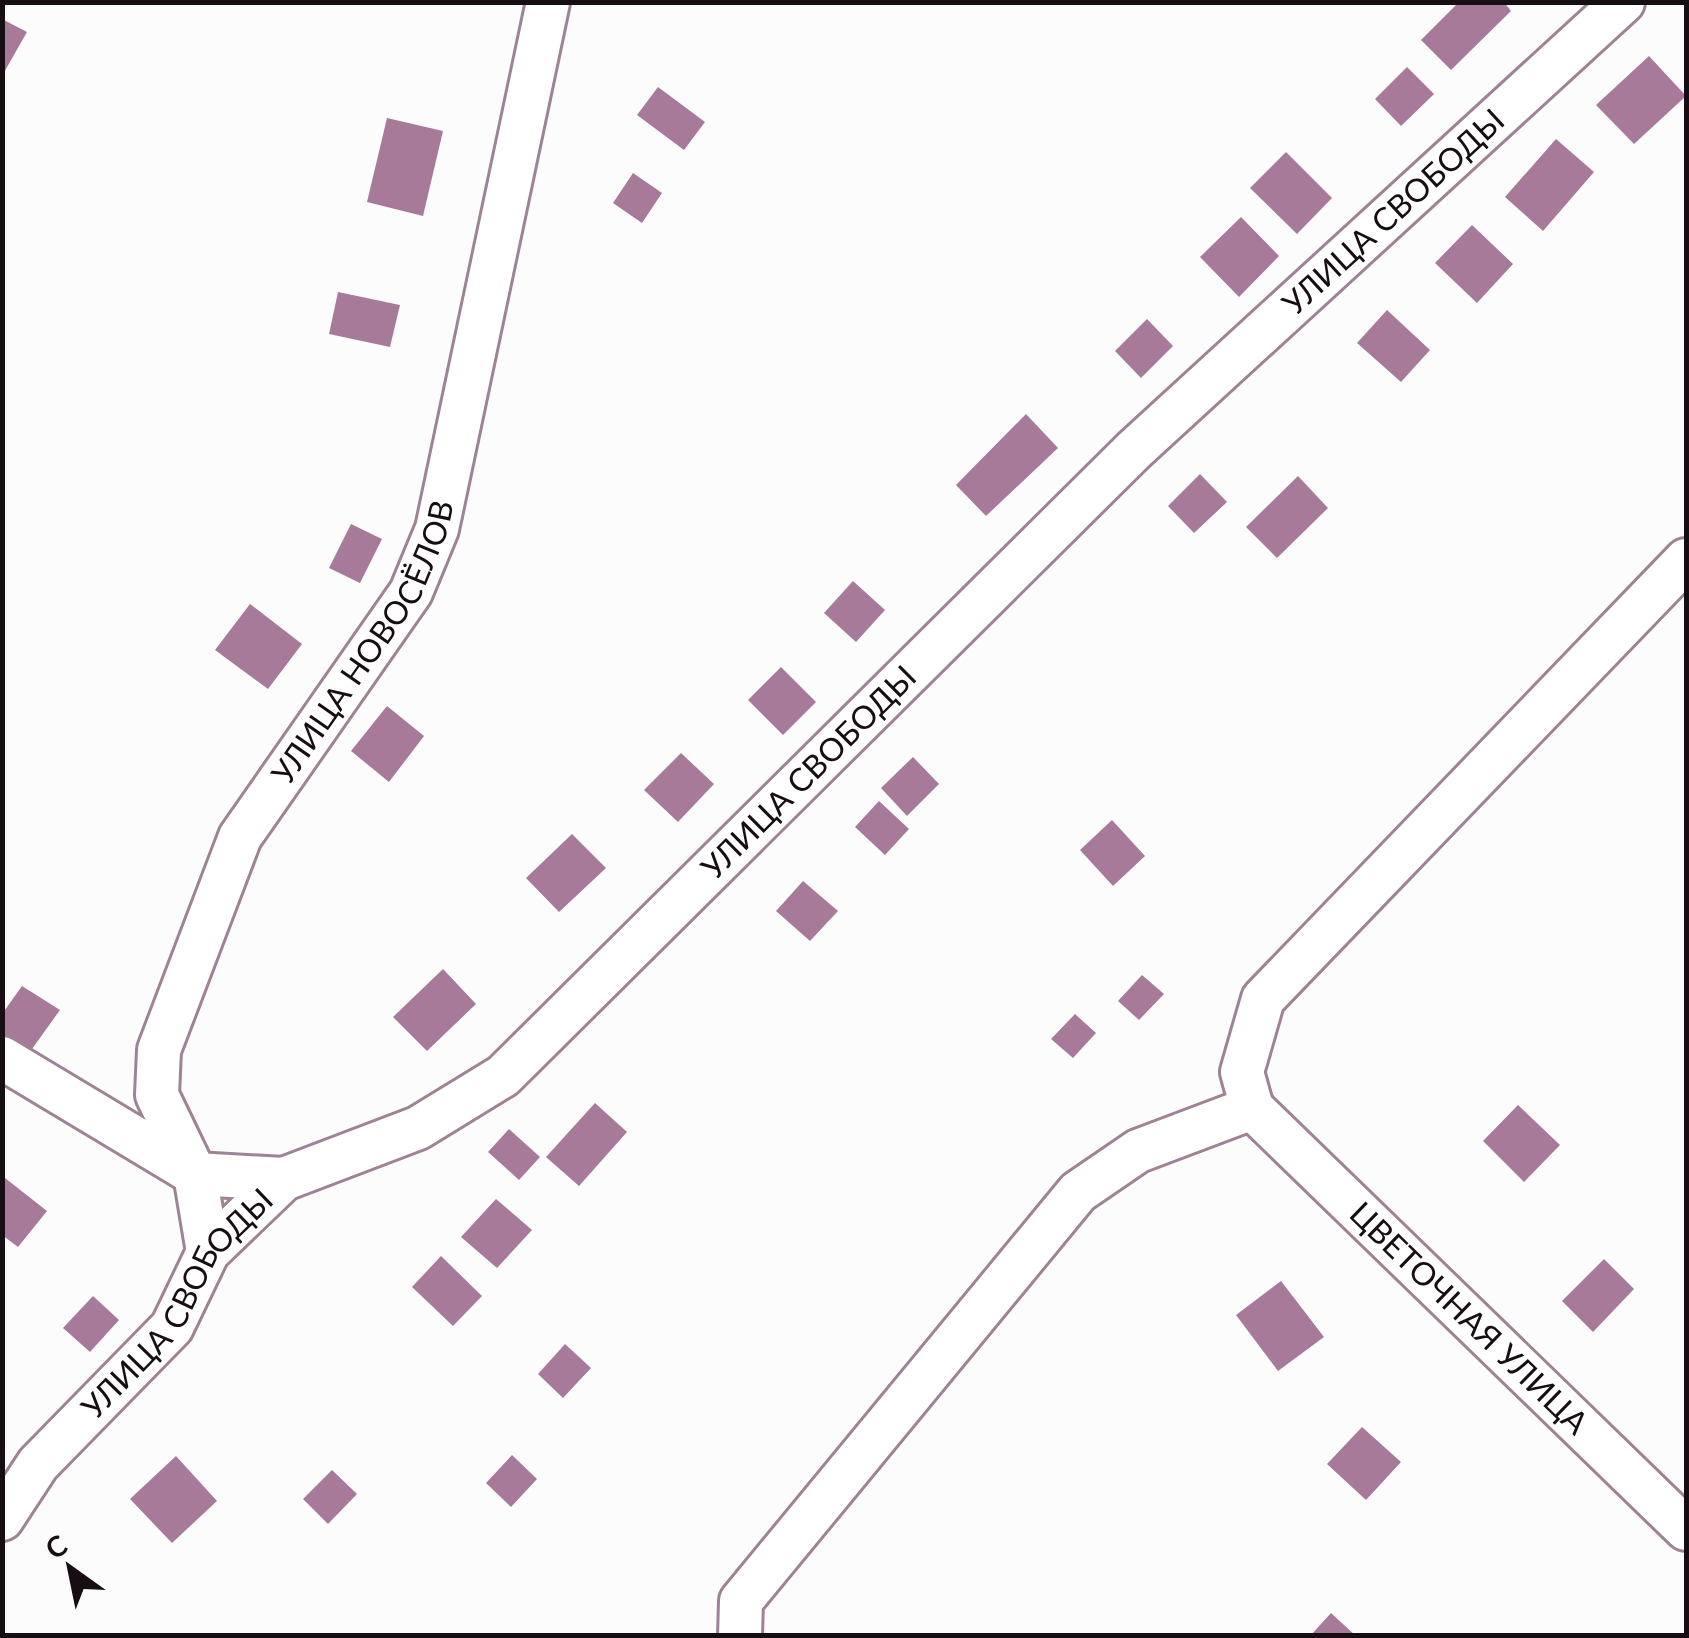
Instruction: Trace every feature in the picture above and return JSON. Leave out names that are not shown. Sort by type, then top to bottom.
[{"type":"street","name":"УЛИЦА НОВОСЁЛОВ","points":[[208,1252],[195,1174],[158,1095],[158,1050],[240,837],[410,592],[437,529],[548,2]]},
{"type":"street","name":"УЛИЦА СВОБОДЫ","points":[[2,1519],[38,1464],[172,1327],[208,1252],[284,1180],[418,1128],[503,1076],[1134,450],[1623,2]]},
{"type":"street","points":[[741,1618],[1078,1192],[1138,1151],[1252,1108],[1242,1072],[1263,999],[1686,560]]},
{"type":"street","points":[[2,1058],[195,1174],[284,1180]]},
{"type":"street","name":"ЦВЕТОЧНАЯ УЛИЦА","points":[[1252,1108],[1686,1530]]},
{"type":"building","points":[[1459,2],[1504,2],[1511,11],[1451,70],[1421,40]]},
{"type":"building","points":[[2,19],[27,32],[2,76]]},
{"type":"building","points":[[1649,56],[1686,96],[1634,144],[1596,105]]},
{"type":"building","points":[[1407,67],[1434,94],[1401,126],[1375,99]]},
{"type":"building","points":[[658,87],[705,122],[684,150],[637,115]]},
{"type":"building","points":[[387,118],[443,131],[423,216],[367,202]]},
{"type":"building","points":[[1556,139],[1594,172],[1543,231],[1505,197]]},
{"type":"building","points":[[1286,152],[1332,198],[1297,234],[1250,188]]},
{"type":"building","points":[[633,173],[662,193],[642,223],[613,203]]},
{"type":"building","points":[[1241,217],[1279,256],[1239,297],[1200,257]]},
{"type":"building","points":[[1472,225],[1513,264],[1477,303],[1435,263]]},
{"type":"building","points":[[338,292],[400,305],[390,347],[329,334]]},
{"type":"building","points":[[1387,310],[1430,350],[1401,382],[1357,343]]},
{"type":"building","points":[[1147,319],[1173,346],[1141,378],[1115,351]]},
{"type":"building","points":[[1026,414],[1058,448],[986,516],[956,485]]},
{"type":"building","points":[[1200,474],[1227,502],[1194,533],[1168,506]]},
{"type":"building","points":[[1298,476],[1328,508],[1277,558],[1246,527]]},
{"type":"building","points":[[351,524],[382,539],[360,583],[329,568]]},
{"type":"building","points":[[853,581],[885,610],[856,642],[824,613]]},
{"type":"building","points":[[250,604],[302,644],[268,689],[215,650]]},
{"type":"building","points":[[781,667],[816,702],[783,735],[748,700]]},
{"type":"building","points":[[387,706],[424,736],[389,782],[351,751]]},
{"type":"building","points":[[681,753],[714,784],[678,822],[644,790]]},
{"type":"building","points":[[913,757],[939,784],[907,816],[881,788]]},
{"type":"building","points":[[879,801],[909,829],[885,855],[855,827]]},
{"type":"building","points":[[1112,820],[1145,856],[1113,886],[1080,850]]},
{"type":"building","points":[[572,834],[606,868],[559,912],[526,878]]},
{"type":"building","points":[[803,881],[838,911],[810,941],[776,911]]},
{"type":"building","points":[[443,969],[476,1004],[427,1051],[393,1017]]},
{"type":"building","points":[[1142,975],[1164,994],[1139,1020],[1118,1001]]},
{"type":"building","points":[[22,986],[60,1010],[27,1056],[2,1040],[2,1014]]},
{"type":"building","points":[[1075,1014],[1096,1033],[1073,1058],[1051,1039]]},
{"type":"building","points":[[595,1103],[627,1132],[579,1186],[546,1157]]},
{"type":"building","points":[[1518,1105],[1560,1145],[1524,1182],[1483,1141]]},
{"type":"building","points":[[509,1129],[540,1157],[519,1180],[488,1152]]},
{"type":"building","points":[[5,1178],[47,1211],[18,1247],[2,1235]]},
{"type":"building","points":[[496,1199],[532,1230],[497,1268],[461,1237]]},
{"type":"building","points":[[441,1256],[482,1296],[453,1326],[412,1287]]},
{"type":"building","points":[[1604,1259],[1634,1289],[1593,1332],[1562,1301]]},
{"type":"building","points":[[1281,1281],[1324,1337],[1278,1371],[1236,1315]]},
{"type":"building","points":[[93,1296],[119,1320],[90,1352],[63,1328]]},
{"type":"building","points":[[565,1344],[591,1368],[563,1398],[538,1374]]},
{"type":"building","points":[[1362,1427],[1401,1462],[1366,1500],[1327,1464]]},
{"type":"building","points":[[512,1455],[537,1479],[511,1507],[486,1483]]},
{"type":"building","points":[[176,1456],[217,1501],[172,1543],[130,1499]]},
{"type":"building","points":[[332,1470],[357,1494],[328,1524],[303,1499]]},
{"type":"building","points":[[1331,1613],[1356,1636],[1310,1636]]}]
